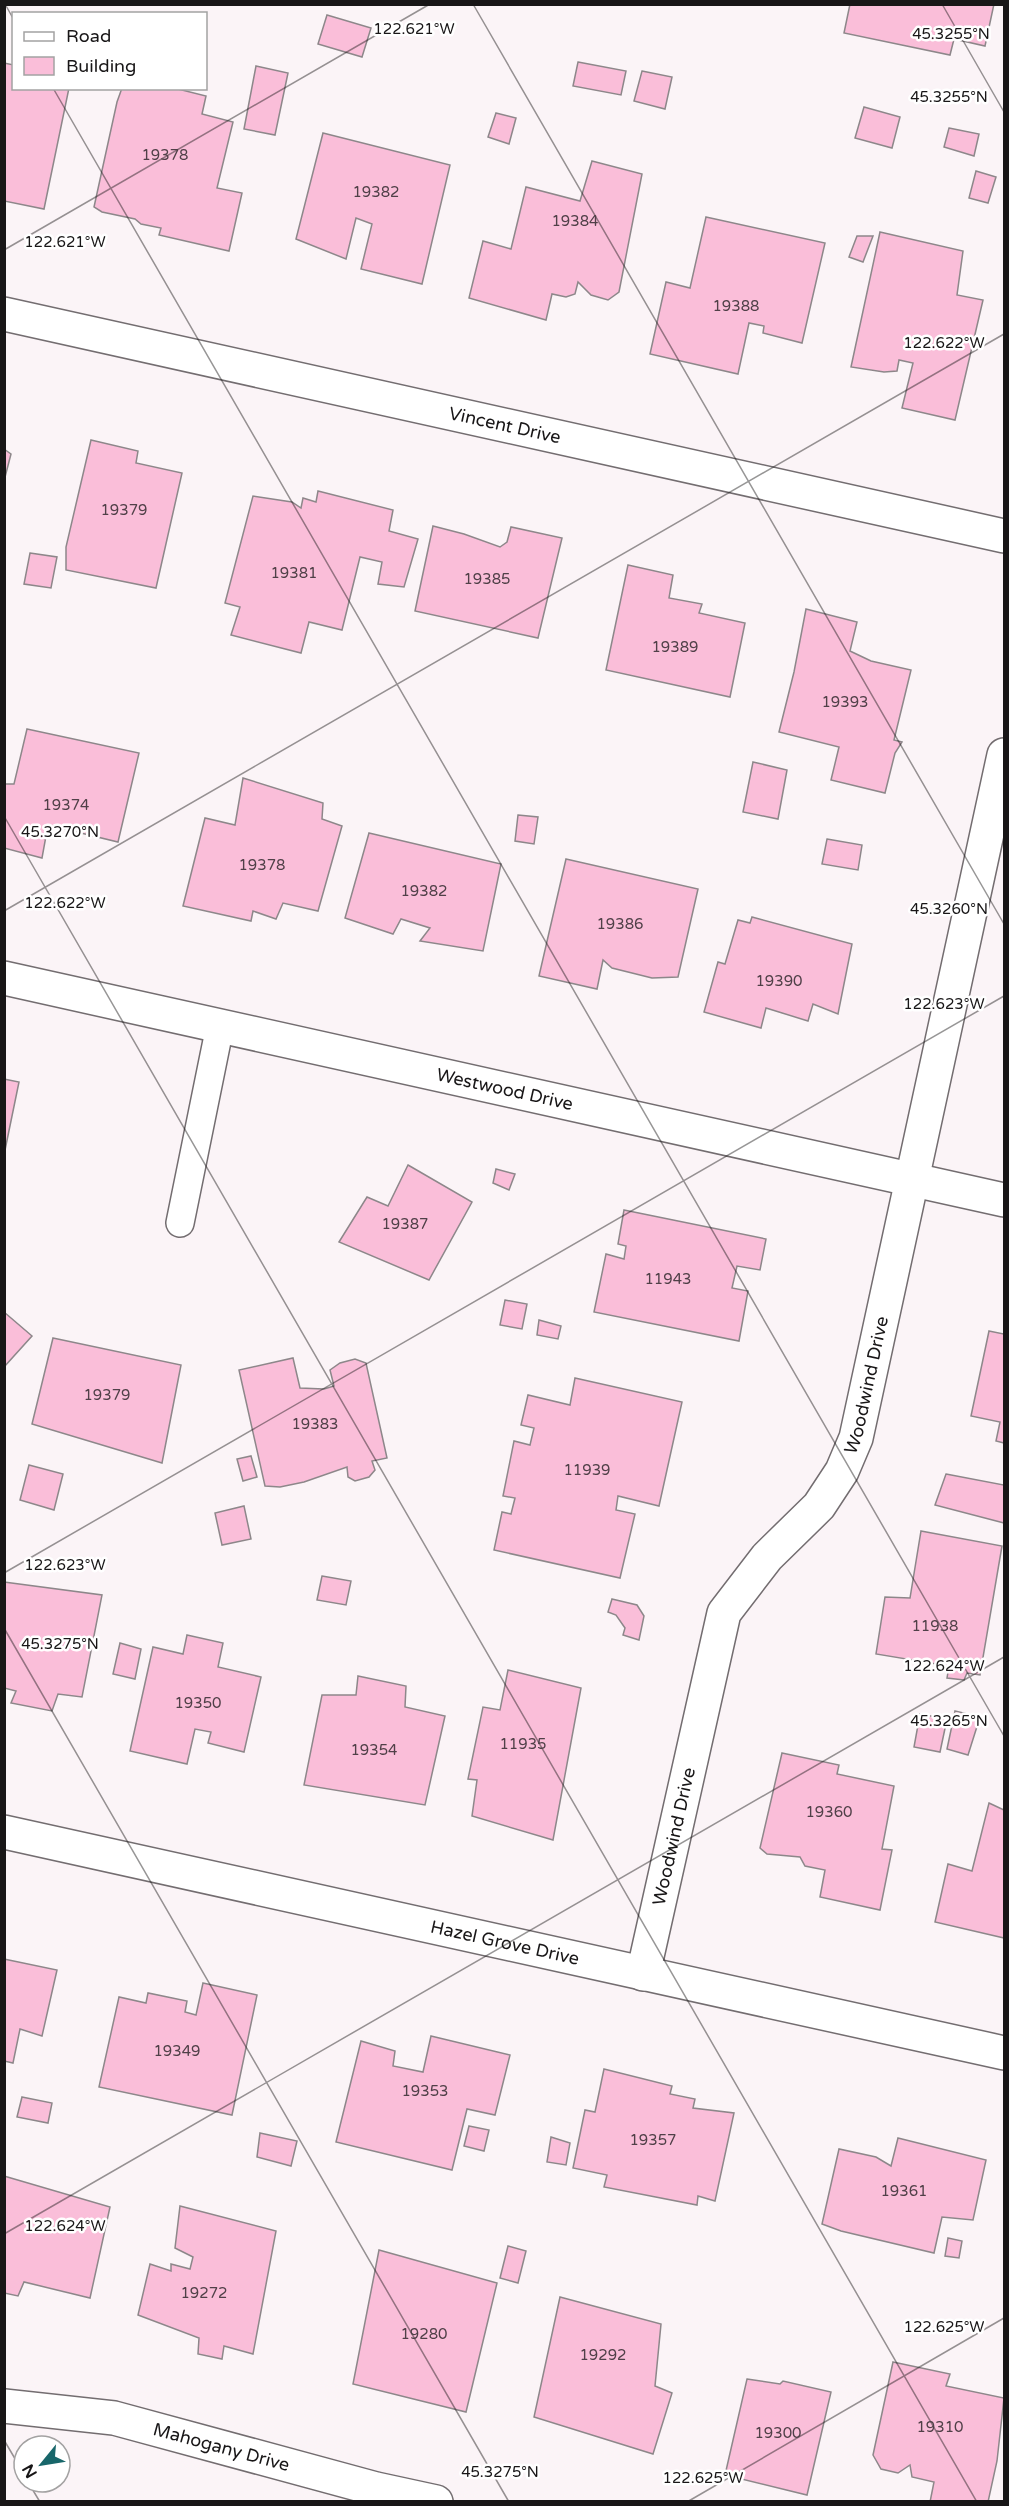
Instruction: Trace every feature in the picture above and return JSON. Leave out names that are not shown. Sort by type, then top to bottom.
[{"type":"street","name":"Vincent Drive","points":[[4,314],[1005,536]]},
{"type":"street","name":"Woodwind Drive","points":[[643,1974],[724,1613],[767,1557],[819,1506],[842,1471],[856,1438],[1005,755]]},
{"type":"street","name":"Westwood Drive","points":[[4,978],[1005,1200]]},
{"type":"street","name":"Hazel Grove Drive","points":[[4,1832],[1005,2053]]},
{"type":"street","name":"Mahogany Drive","points":[[4,2406],[114,2418],[375,2495],[436,2502]]},
{"type":"lane","points":[[180,1223],[220,1026]]},
{"type":"building","points":[[850,4],[994,4],[985,46],[954,39],[950,55],[844,33]]},
{"type":"building","points":[[327,15],[371,28],[362,57],[318,44]]},
{"type":"building","points":[[578,62],[626,71],[621,95],[573,86]]},
{"type":"building","points":[[4,63],[12,65],[12,90],[69,90],[44,209],[4,201]]},
{"type":"building","points":[[256,66],[288,73],[275,135],[244,129]]},
{"type":"building","points":[[642,71],[672,77],[665,109],[634,101]]},
{"type":"building","points":[[121,90],[182,90],[206,96],[202,114],[233,122],[217,188],[242,193],[229,251],[159,235],[161,228],[141,224],[135,219],[102,212],[94,207]]},
{"type":"building","points":[[864,107],[900,117],[892,148],[855,138]]},
{"type":"building","points":[[496,113],[516,118],[509,144],[488,137]]},
{"type":"building","points":[[949,128],[979,134],[974,156],[944,147]]},
{"type":"building","points":[[323,133],[450,165],[422,284],[361,269],[372,224],[356,218],[346,259],[296,239]]},
{"type":"building","points":[[592,161],[642,174],[619,292],[608,300],[591,295],[578,282],[575,294],[566,297],[552,294],[546,320],[469,298],[483,241],[511,249],[526,187],[580,201]]},
{"type":"building","points":[[976,171],[996,177],[988,203],[969,198]]},
{"type":"building","points":[[706,217],[825,243],[802,343],[763,333],[764,326],[749,323],[738,374],[650,354],[666,282],[690,288]]},
{"type":"building","points":[[880,232],[963,251],[957,295],[983,300],[955,420],[902,408],[913,363],[899,360],[897,371],[884,372],[851,367]]},
{"type":"building","points":[[857,236],[873,236],[863,262],[849,257]]},
{"type":"building","points":[[91,440],[138,451],[136,463],[182,473],[156,588],[66,570],[66,547]]},
{"type":"building","points":[[4,449],[11,454],[4,481]]},
{"type":"building","points":[[318,491],[393,510],[389,531],[418,539],[404,587],[378,584],[382,562],[360,557],[342,630],[309,622],[301,653],[231,635],[240,607],[225,603],[253,496],[292,502],[301,508],[303,498],[316,502]]},
{"type":"building","points":[[433,526],[500,547],[507,542],[511,527],[562,538],[538,638],[415,611]]},
{"type":"building","points":[[30,553],[57,557],[51,588],[24,584]]},
{"type":"building","points":[[628,565],[673,575],[669,598],[702,604],[699,613],[745,623],[730,697],[606,670]]},
{"type":"building","points":[[806,609],[857,622],[850,651],[871,661],[911,670],[894,740],[902,742],[895,753],[885,793],[831,780],[839,747],[779,732]]},
{"type":"building","points":[[27,729],[139,753],[118,842],[48,825],[42,858],[4,848],[4,784],[14,784]]},
{"type":"building","points":[[753,762],[787,770],[778,819],[743,812]]},
{"type":"building","points":[[243,778],[323,803],[322,819],[342,826],[318,911],[283,903],[276,919],[253,911],[251,921],[183,906],[205,818],[235,825]]},
{"type":"building","points":[[518,815],[538,817],[534,844],[515,841]]},
{"type":"building","points":[[369,833],[501,864],[483,951],[420,941],[430,928],[401,919],[393,934],[345,918]]},
{"type":"building","points":[[827,839],[862,845],[858,870],[822,864]]},
{"type":"building","points":[[566,859],[698,889],[678,977],[652,978],[612,968],[603,960],[597,989],[539,976]]},
{"type":"building","points":[[752,917],[852,944],[838,1014],[813,1004],[808,1021],[766,1008],[761,1028],[704,1012],[718,962],[725,964],[738,920],[750,923]]},
{"type":"building","points":[[4,1079],[19,1082],[4,1155]]},
{"type":"building","points":[[408,1165],[472,1202],[429,1280],[339,1242],[367,1197],[388,1206]]},
{"type":"building","points":[[496,1169],[515,1174],[509,1190],[493,1183]]},
{"type":"building","points":[[624,1210],[766,1239],[760,1270],[737,1266],[732,1288],[748,1291],[739,1341],[594,1312],[606,1254],[624,1259],[626,1246],[618,1244]]},
{"type":"building","points":[[505,1300],[527,1304],[522,1329],[500,1325]]},
{"type":"building","points":[[4,1312],[32,1336],[4,1367]]},
{"type":"building","points":[[539,1320],[561,1326],[558,1339],[537,1335]]},
{"type":"building","points":[[989,1331],[1004,1334],[1004,1443],[996,1441],[1000,1422],[971,1416]]},
{"type":"building","points":[[53,1338],[181,1365],[162,1463],[32,1424]]},
{"type":"building","points":[[293,1358],[300,1388],[324,1389],[334,1386],[330,1370],[340,1363],[355,1359],[366,1363],[387,1458],[372,1461],[375,1470],[369,1477],[355,1481],[348,1477],[347,1467],[304,1482],[280,1487],[265,1486],[239,1370]]},
{"type":"building","points":[[575,1378],[682,1402],[659,1506],[618,1496],[616,1510],[635,1514],[620,1578],[494,1550],[502,1512],[511,1514],[515,1498],[503,1496],[514,1441],[530,1445],[534,1428],[521,1425],[528,1395],[570,1405]]},
{"type":"building","points":[[251,1456],[257,1477],[243,1481],[237,1459]]},
{"type":"building","points":[[29,1465],[63,1474],[54,1510],[20,1500]]},
{"type":"building","points":[[946,1474],[1004,1485],[1004,1523],[935,1505]]},
{"type":"building","points":[[244,1506],[251,1539],[222,1545],[215,1513]]},
{"type":"building","points":[[921,1531],[1002,1546],[980,1675],[967,1673],[964,1680],[947,1678],[949,1666],[876,1654],[885,1597],[910,1598]]},
{"type":"building","points":[[322,1576],[351,1581],[346,1605],[317,1600]]},
{"type":"building","points":[[4,1582],[102,1595],[82,1697],[58,1694],[52,1711],[11,1703],[16,1691],[4,1688]]},
{"type":"building","points":[[612,1599],[637,1605],[644,1616],[639,1640],[623,1635],[625,1628],[616,1615],[608,1612]]},
{"type":"building","points":[[187,1635],[223,1643],[218,1667],[261,1677],[244,1752],[208,1743],[211,1732],[195,1729],[187,1764],[130,1751],[153,1647],[183,1654]]},
{"type":"building","points":[[120,1643],[141,1649],[135,1679],[113,1674]]},
{"type":"building","points":[[508,1670],[581,1688],[553,1840],[472,1816],[477,1780],[468,1779],[483,1707],[500,1710]]},
{"type":"building","points":[[358,1676],[406,1686],[405,1707],[445,1716],[425,1805],[304,1785],[322,1695],[356,1695]]},
{"type":"building","points":[[955,1711],[980,1717],[968,1755],[947,1749]]},
{"type":"building","points":[[920,1714],[947,1719],[940,1752],[914,1747]]},
{"type":"building","points":[[782,1753],[839,1765],[837,1774],[894,1786],[882,1849],[892,1850],[880,1910],[820,1897],[825,1870],[805,1866],[800,1857],[767,1854],[760,1848]]},
{"type":"building","points":[[989,1803],[1004,1810],[1004,1938],[935,1922],[948,1864],[972,1871]]},
{"type":"building","points":[[4,1959],[57,1970],[42,2036],[20,2029],[13,2063],[4,2061]]},
{"type":"building","points":[[203,1983],[257,1995],[232,2115],[99,2087],[119,1997],[146,2003],[148,1993],[187,2001],[185,2012],[196,2015]]},
{"type":"building","points":[[431,2036],[510,2055],[495,2115],[467,2109],[452,2170],[336,2142],[361,2041],[395,2051],[393,2066],[423,2072]]},
{"type":"building","points":[[604,2069],[672,2086],[670,2094],[695,2099],[693,2108],[734,2113],[715,2201],[698,2196],[697,2205],[604,2187],[607,2175],[573,2168],[585,2110],[595,2112]]},
{"type":"building","points":[[22,2097],[52,2103],[48,2123],[17,2117]]},
{"type":"building","points":[[469,2126],[489,2130],[484,2151],[464,2146]]},
{"type":"building","points":[[260,2133],[297,2141],[291,2166],[257,2157]]},
{"type":"building","points":[[551,2137],[570,2143],[566,2165],[547,2162]]},
{"type":"building","points":[[898,2138],[986,2160],[973,2220],[942,2217],[934,2253],[841,2231],[822,2224],[839,2149],[876,2157],[891,2166]]},
{"type":"building","points":[[4,2176],[110,2207],[90,2298],[24,2282],[18,2296],[4,2293]]},
{"type":"building","points":[[180,2206],[276,2231],[253,2354],[224,2346],[222,2359],[198,2354],[199,2338],[138,2315],[150,2264],[171,2271],[171,2264],[190,2269],[193,2257],[175,2248]]},
{"type":"building","points":[[948,2238],[962,2241],[959,2258],[945,2256]]},
{"type":"building","points":[[508,2246],[526,2251],[518,2283],[500,2278]]},
{"type":"building","points":[[379,2250],[497,2283],[466,2412],[353,2384]]},
{"type":"building","points":[[560,2297],[661,2324],[655,2386],[672,2393],[653,2454],[534,2417]]},
{"type":"building","points":[[893,2362],[950,2374],[946,2386],[1004,2398],[997,2461],[988,2502],[930,2502],[934,2482],[912,2477],[910,2465],[898,2473],[881,2469],[873,2455]]},
{"type":"building","points":[[747,2379],[780,2384],[783,2381],[831,2392],[807,2495],[725,2475]]}]
